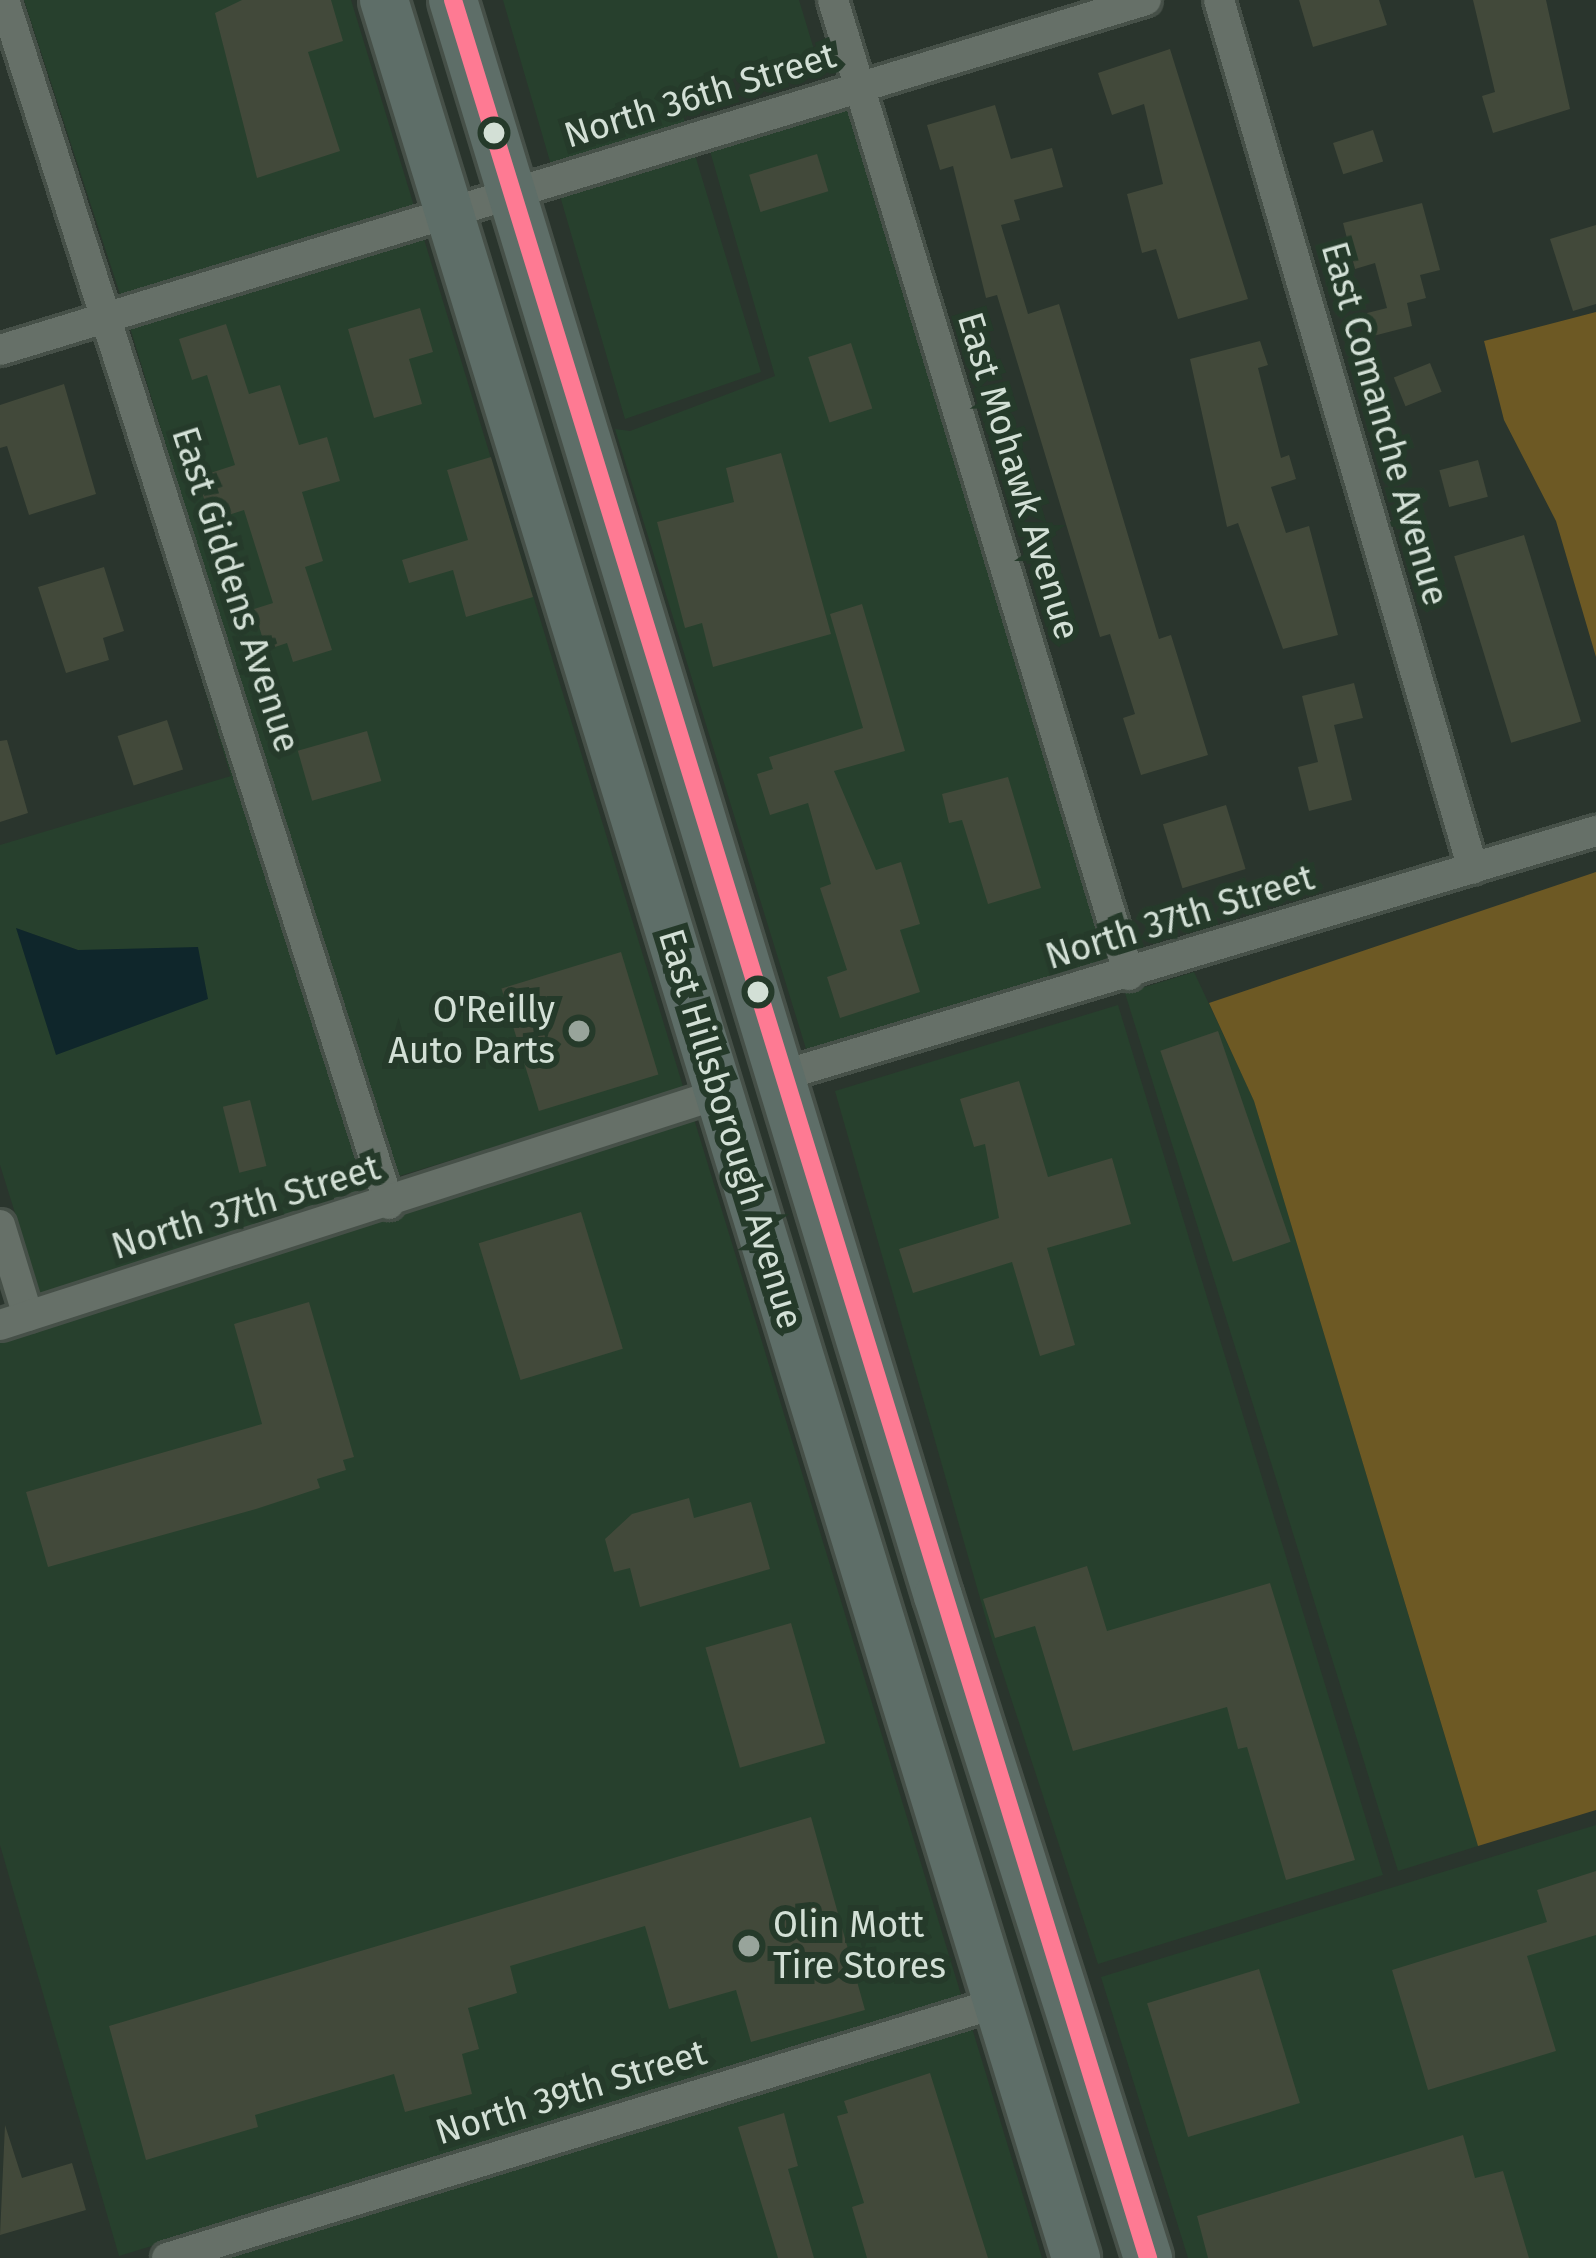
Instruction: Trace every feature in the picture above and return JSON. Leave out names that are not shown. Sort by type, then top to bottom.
[{"type":"main road","name":"East Hillsborough Avenue","points":[[384,0],[1076,2258]]},
{"type":"main road","name":"East Hillsborough Avenue","points":[[453,0],[784,1075],[954,1648],[1148,2258]]},
{"type":"main road","points":[[678,959],[725,1028],[784,1075]]},
{"type":"main road","points":[[719,1094],[758,1128],[791,1198],[826,1226]]},
{"type":"main road","points":[[878,1607],[913,1613],[954,1648]]},
{"type":"main road","points":[[998,2003],[1057,2049],[1100,2106]]},
{"type":"street","name":"East Giddens Avenue","points":[[4,0],[389,1204]]},
{"type":"street","name":"East Mohawk Avenue","points":[[832,0],[1129,975]]},
{"type":"street","name":"North 36th Street","points":[[0,350],[1146,0]]},
{"type":"street","name":"East Comanche Avenue","points":[[1219,0],[1473,869]]},
{"type":"street","name":"North 37th Street","points":[[784,1075],[1596,831]]},
{"type":"street","name":"North 37th Street","points":[[14,1321],[719,1094]]},
{"type":"street","points":[[0,1226],[14,1321]]},
{"type":"street","name":"North 39th Street","points":[[167,2258],[998,2003]]},
{"type":"shaded area","points":[[24,0],[351,0],[414,206],[120,294]]},
{"type":"shaded area","points":[[503,0],[799,0],[815,53],[677,96],[761,372],[625,419]]},
{"type":"shaded area","points":[[847,110],[1107,965],[807,1052],[615,429],[630,431],[775,376],[710,151]]},
{"type":"shaded area","points":[[423,236],[684,1089],[390,1179],[129,326]]},
{"type":"shaded area","points":[[1596,312],[1596,657],[1556,521],[1504,420],[1484,341]]},
{"type":"shaded area","points":[[144,491],[367,1194],[41,1296],[0,1165],[0,845],[231,776]],"holes":[[[18,929],[78,950],[57,1054]]]},
{"type":"shaded area","points":[[1596,872],[1596,1810],[1478,1846],[1254,1101],[1209,1003]]},
{"type":"shaded area","points":[[1194,972],[1254,1100],[1478,1846],[1398,1871],[1125,993]]},
{"type":"shaded area","points":[[1118,1005],[1383,1875],[1098,1964],[992,1640],[835,1091]]},
{"type":"shaded area","points":[[694,1119],[962,1998],[119,2256],[0,1845],[0,1342]]},
{"type":"shaded area","points":[[1596,1825],[1596,2258],[1188,2258],[1101,1977]]},
{"type":"shaded area","points":[[972,2028],[1042,2258],[222,2258]]},
{"type":"water","points":[[16,928],[78,950],[198,947],[208,999],[56,1055]]},
{"type":"building","points":[[242,0],[331,0],[343,41],[308,52],[340,151],[257,178],[215,13]]},
{"type":"building","points":[[1299,0],[1379,0],[1387,25],[1313,47]]},
{"type":"building","points":[[1473,0],[1546,0],[1570,109],[1493,133],[1482,96],[1495,92]]},
{"type":"building","points":[[1170,49],[1248,299],[1178,319],[1156,249],[1142,253],[1127,194],[1163,184],[1144,104],[1112,115],[1098,73]]},
{"type":"building","points":[[995,105],[1011,159],[1052,148],[1063,187],[1014,200],[1020,220],[1001,225],[1028,314],[1059,304],[1159,639],[1171,635],[1208,755],[1141,775],[1123,718],[1135,714],[1110,634],[1100,637],[997,295],[986,298],[953,166],[940,170],[927,125]]},
{"type":"building","points":[[1373,130],[1383,161],[1343,174],[1333,143]]},
{"type":"building","points":[[817,154],[828,191],[761,212],[749,175]]},
{"type":"building","points":[[1422,203],[1440,270],[1420,275],[1426,298],[1407,303],[1412,326],[1373,336],[1367,313],[1387,308],[1375,263],[1355,269],[1343,223]]},
{"type":"building","points":[[1596,225],[1596,304],[1573,311],[1550,239]]},
{"type":"building","points":[[420,308],[433,352],[409,359],[422,404],[374,418],[348,329]]},
{"type":"building","points":[[226,324],[249,394],[280,385],[299,445],[327,437],[340,481],[302,492],[323,561],[305,567],[332,650],[293,662],[287,643],[266,650],[254,609],[273,603],[244,510],[210,521],[198,477],[235,465],[207,375],[192,380],[179,339]]},
{"type":"building","points":[[1260,341],[1268,365],[1258,368],[1281,458],[1289,455],[1296,479],[1271,487],[1286,533],[1309,526],[1338,635],[1283,649],[1238,523],[1227,527],[1190,359]]},
{"type":"building","points":[[851,343],[872,409],[830,423],[808,357]]},
{"type":"building","points":[[1430,363],[1442,392],[1405,406],[1394,378]]},
{"type":"building","points":[[64,384],[96,494],[29,515],[7,446],[0,448],[0,405]]},
{"type":"building","points":[[781,453],[831,634],[713,667],[702,623],[685,628],[657,522],[734,502],[726,468]]},
{"type":"building","points":[[491,457],[533,597],[466,617],[453,570],[409,583],[402,560],[468,540],[447,470]]},
{"type":"building","points":[[1478,460],[1488,497],[1449,507],[1439,470]]},
{"type":"building","points":[[1524,535],[1581,721],[1511,743],[1454,556]]},
{"type":"building","points":[[104,567],[124,631],[103,638],[109,660],[66,673],[38,587]]},
{"type":"building","points":[[862,604],[905,751],[834,771],[876,870],[901,862],[920,924],[900,930],[920,992],[840,1018],[827,977],[847,970],[820,888],[831,884],[808,803],[770,815],[757,774],[773,769],[769,757],[863,728],[830,614]]},
{"type":"building","points":[[1354,683],[1363,718],[1334,725],[1352,800],[1309,811],[1298,767],[1318,762],[1302,696]]},
{"type":"building","points":[[167,720],[183,769],[134,786],[118,736]]},
{"type":"building","points":[[367,731],[381,781],[312,801],[298,751]]},
{"type":"building","points":[[7,740],[28,813],[0,822],[0,741]]},
{"type":"building","points":[[1008,777],[1041,888],[988,904],[962,820],[949,823],[942,794]]},
{"type":"building","points":[[1226,805],[1246,869],[1182,888],[1163,824]]},
{"type":"building","name":"O'Reilly Auto Parts","points":[[621,952],[658,1074],[539,1111],[501,989]]},
{"type":"building","points":[[1218,1031],[1291,1242],[1233,1262],[1160,1051]]},
{"type":"building","points":[[1019,1081],[1048,1177],[1112,1158],[1131,1224],[1047,1248],[1075,1345],[1040,1356],[1012,1262],[913,1293],[899,1249],[999,1218],[985,1144],[974,1147],[960,1099]]},
{"type":"building","points":[[250,1100],[266,1166],[239,1173],[223,1107]]},
{"type":"building","points":[[581,1212],[623,1349],[520,1380],[479,1243]]},
{"type":"building","points":[[309,1302],[354,1457],[343,1460],[346,1470],[317,1479],[320,1488],[256,1509],[48,1567],[26,1492],[262,1424],[234,1324]]},
{"type":"building","points":[[689,1498],[694,1518],[751,1502],[770,1569],[640,1607],[630,1568],[614,1572],[605,1539],[632,1514]]},
{"type":"building","points":[[1087,1566],[1107,1631],[1270,1583],[1355,1860],[1286,1880],[1247,1747],[1238,1749],[1227,1707],[1073,1751],[1035,1626],[995,1638],[983,1599]]},
{"type":"building","points":[[791,1623],[825,1743],[740,1768],[705,1648]]},
{"type":"building","points":[[811,1817],[865,2010],[751,2042],[736,1990],[669,2009],[645,1926],[510,1966],[517,1993],[468,2008],[479,2049],[462,2054],[472,2094],[405,2112],[394,2074],[255,2115],[258,2127],[146,2160],[109,2026]]},
{"type":"building","points":[[1596,1871],[1596,1935],[1527,1956],[1556,2051],[1428,2090],[1392,1970],[1547,1922],[1537,1890]]},
{"type":"building","points":[[1259,1969],[1300,2103],[1188,2137],[1147,2003]]},
{"type":"building","points":[[930,2073],[988,2258],[867,2258],[852,2207],[864,2203],[837,2116],[848,2113],[844,2101]]},
{"type":"building","points":[[784,2113],[798,2166],[788,2169],[814,2258],[778,2258],[738,2127]]},
{"type":"building","points":[[5,2125],[22,2178],[72,2163],[86,2210],[0,2235]]},
{"type":"building","points":[[1463,2135],[1475,2178],[1503,2171],[1529,2258],[1208,2258],[1197,2216]]},
{"type":"transit line","points":[[453,0],[1148,2258]]},
{"type":"place","name":"O'Reilly Auto Parts","points":[[579,1031]]},
{"type":"place","name":"Olin Mott Tire Stores","points":[[749,1946]]}]
